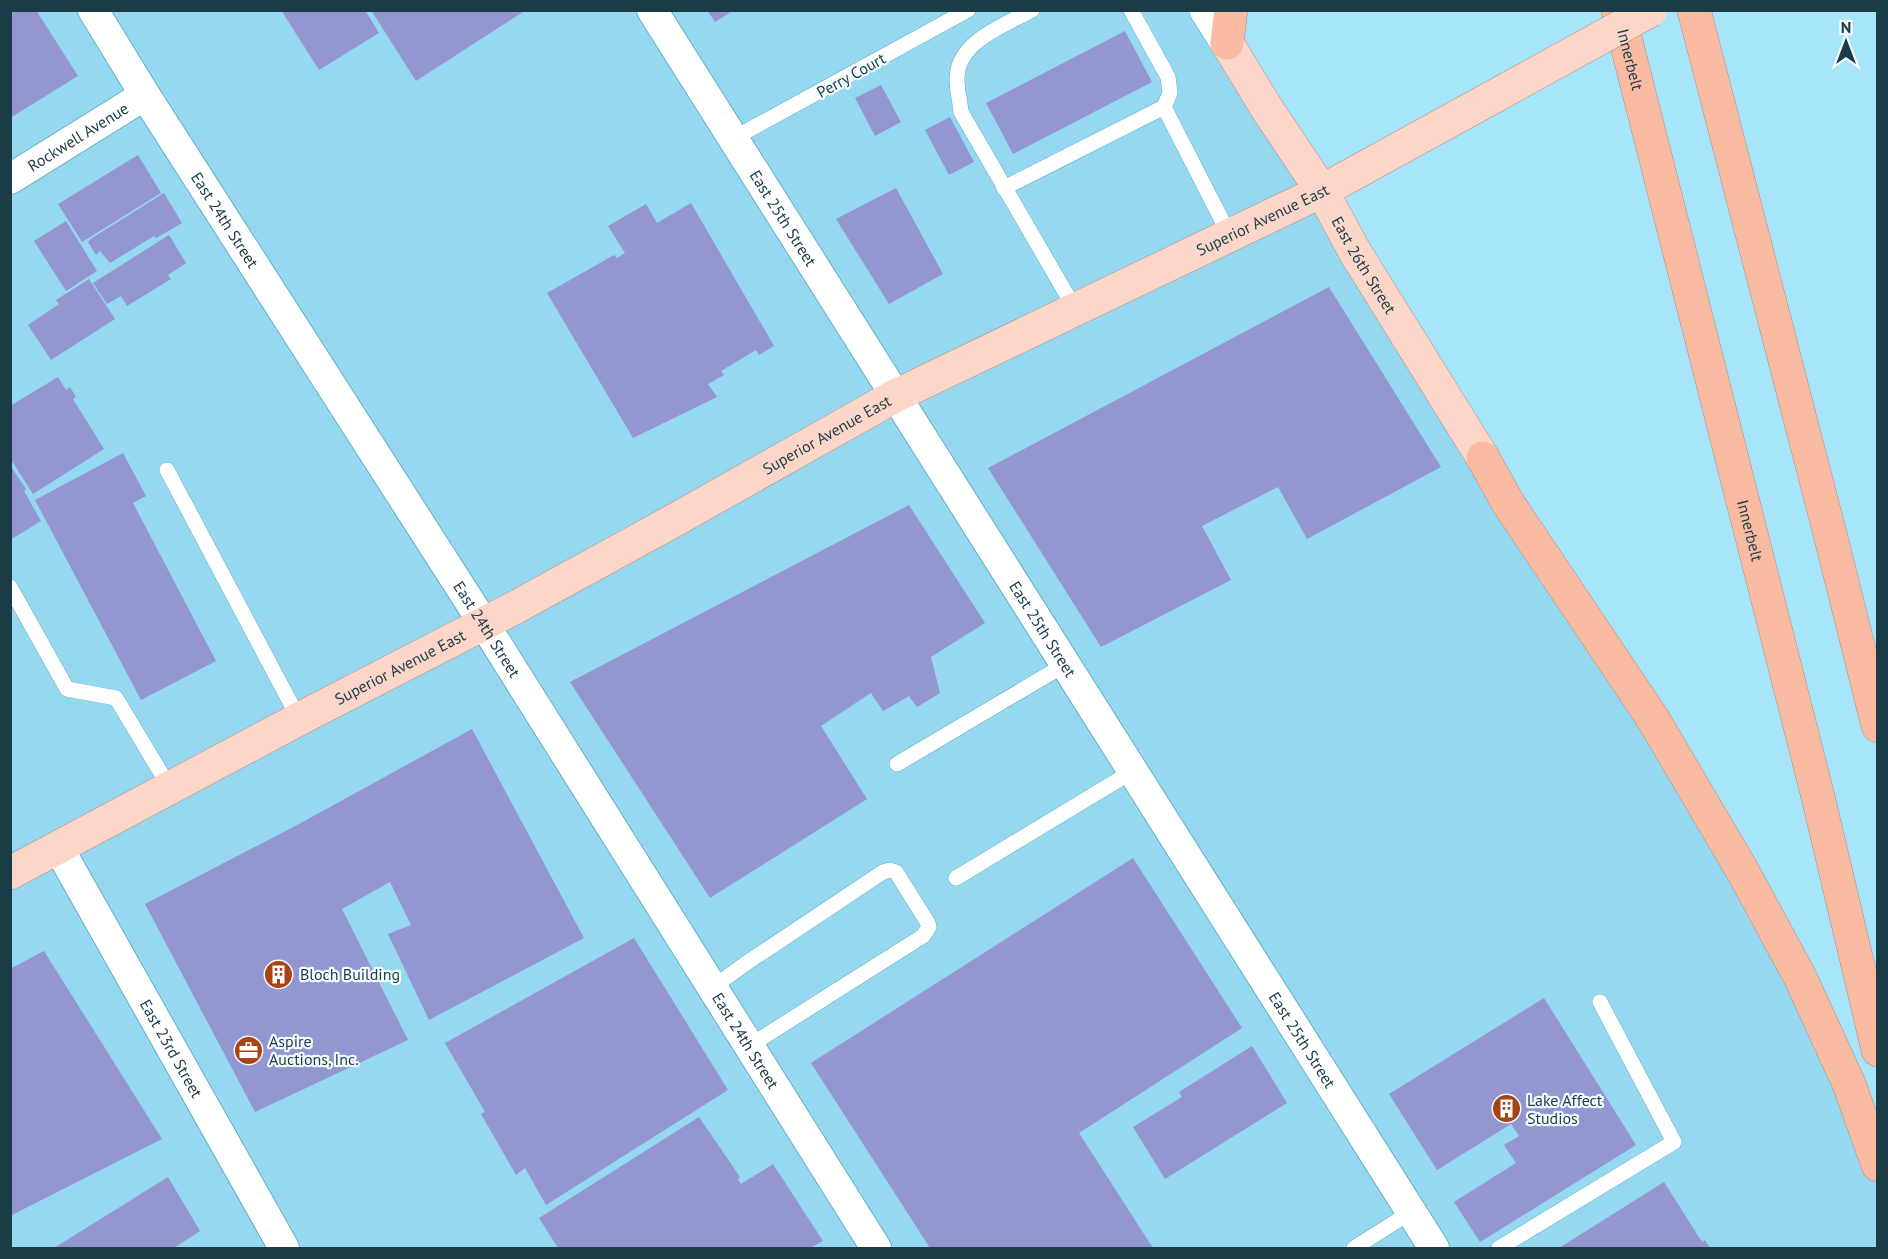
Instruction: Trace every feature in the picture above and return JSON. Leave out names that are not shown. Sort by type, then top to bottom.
[{"type":"highway","points":[[1227,43],[1231,10]]},
{"type":"highway","name":"Innerbelt","points":[[1618,10],[1818,796],[1878,1050]]},
{"type":"highway","points":[[1694,10],[1878,726]]},
{"type":"highway","points":[[1483,458],[1508,504],[1653,719],[1742,870],[1800,977],[1849,1084],[1878,1165]]},
{"type":"main road","name":"Superior Avenue East","points":[[10,873],[299,719],[484,624],[895,396],[1322,191],[1651,10]]},
{"type":"main road","name":"East 26th Street","points":[[1227,43],[1267,109],[1322,191],[1355,252],[1483,458]]},
{"type":"street","name":"East 24th Street","points":[[93,10],[484,624],[876,1248]]},
{"type":"street","name":"East 25th Street","points":[[652,10],[1434,1248]]},
{"type":"street","name":"East 26th Street","points":[[1206,10],[1227,43]]},
{"type":"street","name":"Rockwell Avenue","points":[[10,179],[145,95]]},
{"type":"street","name":"East 23rd Street","points":[[58,847],[284,1248]]},
{"type":"lane","name":"Perry Court","points":[[734,138],[968,10]]},
{"type":"lane","points":[[1032,10],[972,44],[960,62],[957,78],[961,112],[1075,309]]},
{"type":"lane","points":[[1004,188],[1164,107],[1170,93],[1168,77],[1131,10]]},
{"type":"lane","points":[[1164,107],[1230,236]]},
{"type":"lane","points":[[167,470],[299,719]]},
{"type":"lane","points":[[10,588],[67,689],[116,699],[170,788]]},
{"type":"lane","points":[[897,764],[1066,664]]},
{"type":"lane","points":[[956,878],[1133,771]]},
{"type":"lane","points":[[712,988],[745,963],[883,872],[896,872],[928,922],[929,927],[923,936],[748,1046]]},
{"type":"lane","points":[[1499,1248],[1674,1142],[1600,1002]]},
{"type":"lane","points":[[1354,1248],[1411,1212]]},
{"type":"shaded area","points":[[10,11],[1231,11],[1227,43],[1653,719],[1877,1165],[1877,1248],[11,1248]]},
{"type":"building","points":[[10,10],[36,10],[78,76],[10,118]]},
{"type":"building","points":[[281,10],[365,10],[379,33],[319,70]]},
{"type":"building","points":[[371,10],[526,10],[416,81]]},
{"type":"building","points":[[707,10],[734,10],[715,22]]},
{"type":"building","points":[[1125,31],[1152,82],[1013,154],[986,103]]},
{"type":"building","points":[[881,85],[901,122],[875,136],[855,98]]},
{"type":"building","points":[[950,117],[974,162],[949,175],[925,130]]},
{"type":"building","points":[[138,155],[161,193],[82,242],[58,204]]},
{"type":"building","points":[[896,188],[943,274],[889,304],[836,219]]},
{"type":"building","points":[[164,193],[182,223],[156,238],[154,236],[110,263],[100,251],[96,255],[88,242],[92,238]]},
{"type":"building","points":[[691,203],[774,346],[759,355],[756,350],[721,371],[724,375],[708,384],[717,397],[633,438],[547,293],[614,255],[617,258],[625,253],[608,226],[646,204],[657,223]]},
{"type":"building","points":[[66,221],[97,271],[66,291],[34,241]]},
{"type":"building","points":[[169,235],[186,263],[168,275],[171,279],[127,306],[121,296],[107,304],[93,283]]},
{"type":"building","points":[[89,279],[115,319],[51,360],[28,325],[59,304],[56,300]]},
{"type":"building","points":[[1329,287],[1441,467],[1307,539],[1278,487],[1202,526],[1231,580],[1101,647],[988,468]]},
{"type":"building","points":[[58,377],[66,390],[70,387],[76,397],[73,399],[104,449],[33,494],[10,458],[10,406]]},
{"type":"building","points":[[123,453],[146,496],[133,503],[216,661],[141,700],[35,500]]},
{"type":"building","points":[[10,465],[26,489],[24,491],[41,521],[10,540]]},
{"type":"building","points":[[909,505],[985,623],[931,657],[940,693],[917,707],[909,696],[883,711],[871,693],[821,726],[867,799],[710,898],[570,682]]},
{"type":"building","points":[[472,729],[584,938],[429,1020],[388,934],[411,925],[390,882],[342,909],[408,1040],[255,1112],[145,904],[299,824]]},
{"type":"building","points":[[1133,858],[1242,1028],[1079,1133],[1153,1248],[930,1248],[811,1063]]},
{"type":"building","points":[[634,938],[728,1090],[546,1205],[525,1168],[516,1175],[481,1114],[485,1112],[445,1043]]},
{"type":"building","points":[[44,951],[162,1139],[10,1216],[10,969]]},
{"type":"building","name":"Lake Affect Studios","points":[[1544,998],[1636,1145],[1480,1242],[1454,1202],[1516,1163],[1504,1145],[1519,1136],[1511,1124],[1437,1170],[1389,1094]]},
{"type":"building","points":[[1252,1046],[1287,1103],[1165,1179],[1133,1127],[1182,1097],[1179,1092]]},
{"type":"building","points":[[699,1117],[740,1177],[738,1179],[741,1184],[773,1164],[823,1241],[810,1248],[558,1248],[539,1218]]},
{"type":"building","points":[[168,1177],[200,1231],[174,1248],[54,1248]]},
{"type":"building","points":[[1664,1182],[1702,1242],[1705,1240],[1710,1248],[1559,1248]]},
{"type":"place","name":"Bloch Building","points":[[279,974]]},
{"type":"place","name":"Aspire Auctions, Inc.","points":[[248,1050]]},
{"type":"place","name":"Lake Affect Studios","points":[[1506,1109]]}]
